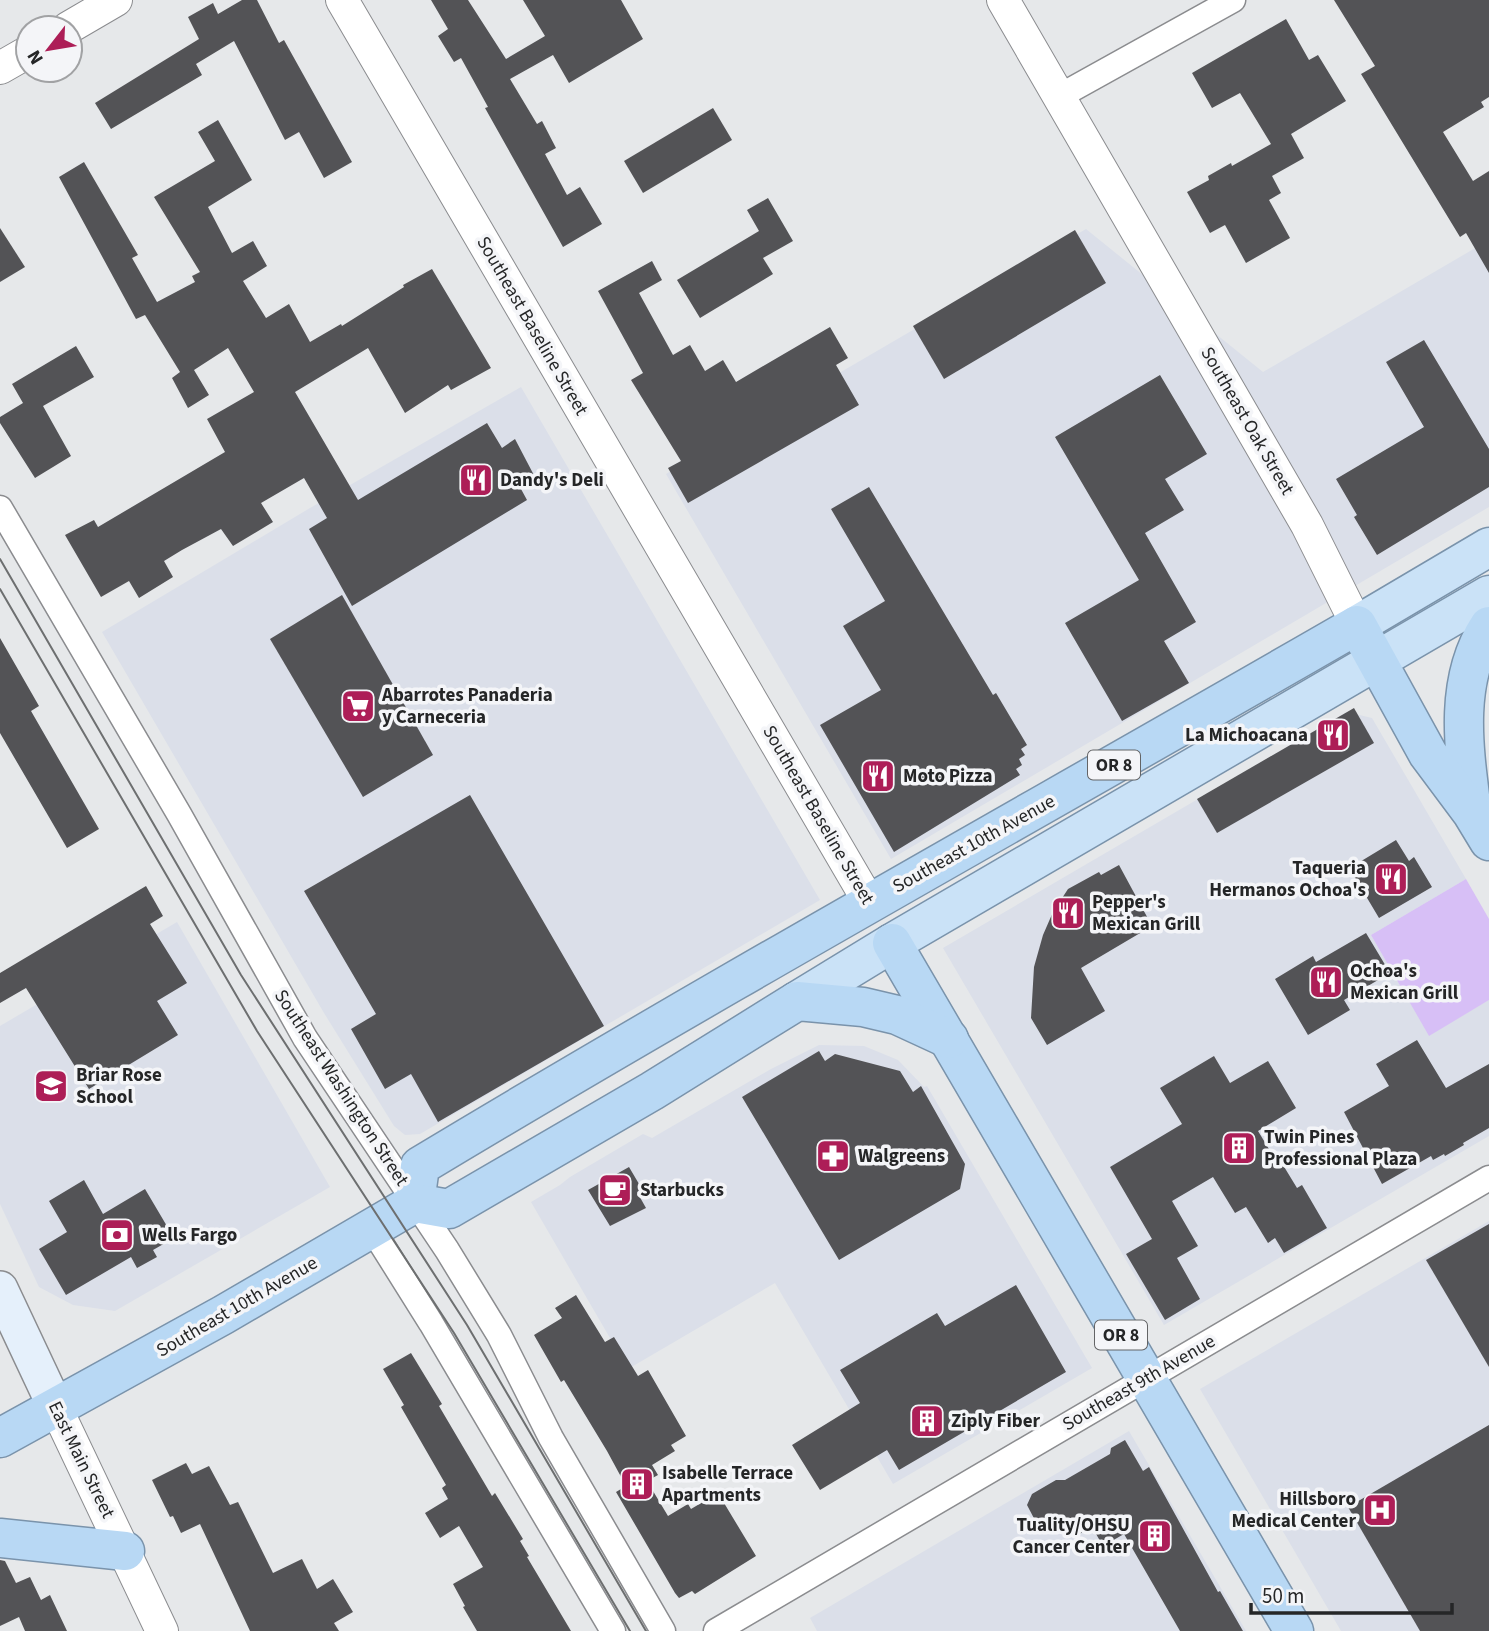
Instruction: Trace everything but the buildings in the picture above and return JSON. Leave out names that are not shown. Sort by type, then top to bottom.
[{"type":"highway","name":"Southeast 10th Avenue","points":[[0,1438],[415,1203],[420,1166],[869,902],[1357,625]]},
{"type":"highway","name":"Southeast Oak Street","points":[[1357,625],[1427,754],[1481,827]]},
{"type":"highway","points":[[1481,827],[1465,754],[1463,725],[1471,669],[1489,626]]},
{"type":"highway","name":"Southeast Baseline Street","points":[[892,943],[1294,1631]]},
{"type":"highway","points":[[415,1203],[449,1209],[652,1091],[797,1001],[863,1007],[897,1015],[948,1039]]},
{"type":"highway","points":[[0,1538],[125,1551]]},
{"type":"main road","name":"Southeast 10th Avenue","points":[[1357,625],[1489,547]]},
{"type":"main road","name":"OR 8","points":[[892,943],[1489,595]]},
{"type":"main road","name":"Southeast Baseline Street","points":[[869,902],[892,943]]},
{"type":"main road","points":[[797,1001],[892,943]]},
{"type":"main road","name":"East Main Street","points":[[0,1289],[57,1408]]},
{"type":"street","points":[[84,19],[116,0]]},
{"type":"street","name":"Southeast Baseline Street","points":[[342,0],[869,902]]},
{"type":"street","name":"Southeast Oak Street","points":[[1003,0],[1307,525],[1357,625]]},
{"type":"street","points":[[1059,96],[1233,0]]},
{"type":"street","name":"Southeast Washington Street","points":[[0,508],[305,1038],[499,1335],[551,1438],[663,1631]]},
{"type":"street","name":"Southeast 9th Avenue","points":[[716,1631],[1489,1178]]},
{"type":"street","points":[[372,1229],[431,1323],[613,1631]]},
{"type":"street","name":"East Main Street","points":[[57,1408],[162,1631]]},
{"type":"shaded area","points":[[1086,229],[1263,372],[1489,240],[1489,507],[891,859],[666,474]]},
{"type":"shaded area","points":[[521,387],[820,900],[420,1134],[405,1135],[394,1126],[324,1013],[102,632]]},
{"type":"shaded area","points":[[1347,712],[1372,718],[1466,879],[1371,935],[1429,1035],[1489,1000],[1489,1136],[1164,1325],[943,948]]},
{"type":"shaded area","points":[[1466,879],[1489,919],[1489,1000],[1429,1036],[1371,935]]},
{"type":"shaded area","points":[[177,922],[330,1187],[115,1311],[73,1305],[39,1287],[0,1204],[0,1026]]},
{"type":"shaded area","points":[[819,1045],[864,1046],[898,1060],[924,1087],[927,1086],[1092,1368],[893,1484],[775,1283],[628,1369],[531,1202],[643,1134],[652,1138],[771,1069]]},
{"type":"shaded area","name":"Hillsboro Medical Center","points":[[1489,1221],[1489,1631],[1341,1631],[1200,1389]]},
{"type":"shaded area","name":"Hillsboro Medical Center","points":[[1129,1431],[1246,1631],[817,1631],[810,1618]]},
{"type":"tram line","points":[[0,559],[241,975],[467,1325],[646,1631]]},
{"type":"tram line","points":[[0,589],[257,1031],[454,1333],[630,1631]]},
{"type":"place","name":"Dandy's Deli","points":[[476,480]]},
{"type":"place","name":"Abarrotes Panaderia y Carneceria","points":[[358,706]]},
{"type":"place","name":"La Michoacana","points":[[1333,735]]},
{"type":"place","name":"Moto Pizza","points":[[878,776]]},
{"type":"place","name":"Taqueria Hermanos Ochoa's","points":[[1391,879]]},
{"type":"place","name":"Pepper's Mexican Grill","points":[[1068,913]]},
{"type":"place","name":"Ochoa's Mexican Grill","points":[[1326,982]]},
{"type":"place","name":"Briar Rose School","points":[[51,1086]]},
{"type":"place","name":"Twin Pines Professional Plaza","points":[[1239,1148]]},
{"type":"place","name":"Walgreens","points":[[833,1156]]},
{"type":"place","name":"Starbucks","points":[[615,1190]]},
{"type":"place","name":"Wells Fargo","points":[[117,1235]]},
{"type":"place","name":"Ziply Fiber","points":[[927,1421]]},
{"type":"place","name":"Isabelle Terrace Apartments","points":[[637,1484]]},
{"type":"place","name":"Hillsboro Medical Center","points":[[1380,1510]]},
{"type":"place","name":"Tuality/OHSU Cancer Center","points":[[1155,1536]]}]
